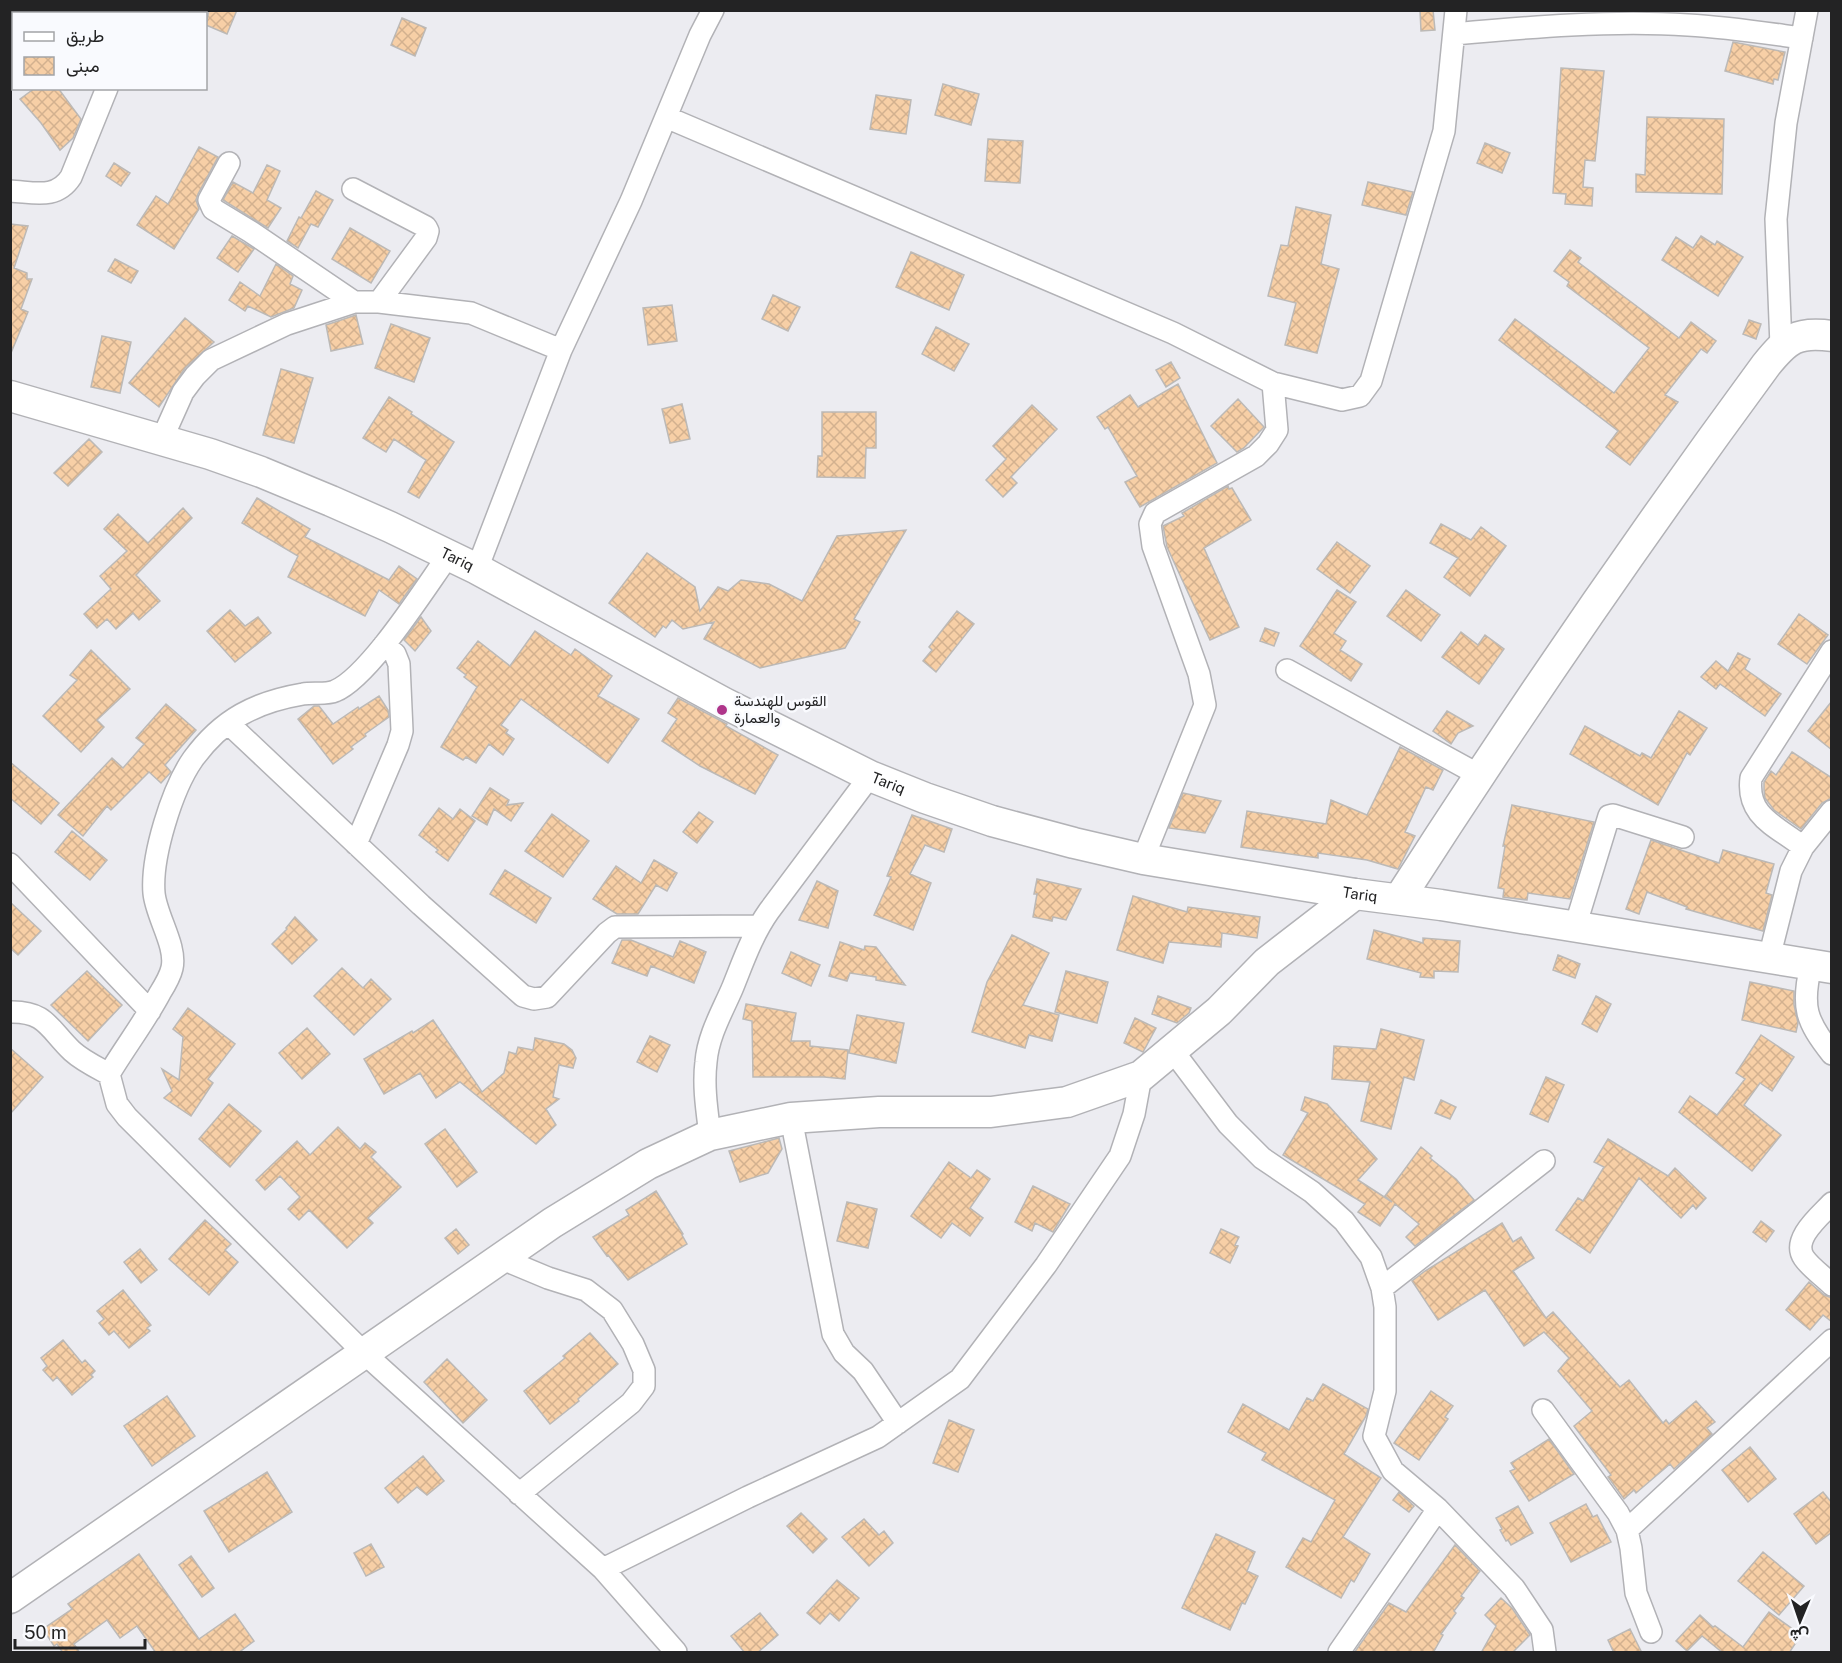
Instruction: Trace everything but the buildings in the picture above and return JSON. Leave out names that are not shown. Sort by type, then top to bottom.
[{"type":"street","points":[[477,569],[561,350],[631,201],[700,35],[713,10]]},
{"type":"street","points":[[666,117],[1173,333],[1273,383],[1342,400],[1360,396],[1371,381],[1444,131],[1456,10]]},
{"type":"street","points":[[1781,346],[1776,219],[1786,123],[1807,10]]},
{"type":"street","points":[[1454,34],[1527,27],[1653,24],[1689,25],[1803,38]]},
{"type":"street","points":[[10,191],[50,193],[59,191],[65,186],[71,177],[106,90]]},
{"type":"street","points":[[229,163],[209,200],[213,209],[354,302]]},
{"type":"street","points":[[353,189],[426,227],[428,231],[426,238],[379,302]]},
{"type":"street","points":[[162,439],[183,392],[211,360],[286,324],[354,302],[379,302],[471,313],[561,350]]},
{"type":"street","points":[[1399,899],[1479,775],[1637,543],[1781,346],[1795,336],[1812,334],[1832,336]]},
{"type":"street","points":[[1143,859],[1205,705],[1199,674],[1153,546],[1149,524],[1155,513],[1256,456],[1268,444],[1277,430],[1273,383]]},
{"type":"street","name":"Tariq","points":[[10,396],[162,439],[281,480],[390,527],[477,569],[724,703],[870,776],[993,821],[1143,859],[1821,967]]},
{"type":"street","points":[[109,1074],[150,1011],[172,968],[173,957],[154,894],[156,866],[163,831],[177,790],[193,760],[214,735],[248,710],[271,700],[334,692],[360,674],[384,645],[448,556]]},
{"type":"street","points":[[356,844],[398,746],[402,731],[399,664],[395,654],[384,645]]},
{"type":"street","points":[[1803,847],[1758,813],[1751,797],[1751,778],[1832,651]]},
{"type":"street","points":[[1287,670],[1479,775]]},
{"type":"street","points":[[228,723],[421,905],[523,996],[534,999],[547,997],[615,927],[758,926]]},
{"type":"street","points":[[710,1136],[706,1098],[706,1062],[710,1039],[758,926],[870,776]]},
{"type":"street","points":[[1769,958],[1791,871],[1803,847],[1832,811]]},
{"type":"street","points":[[1575,927],[1609,816],[1613,815],[1683,837]]},
{"type":"street","points":[[10,864],[150,1011]]},
{"type":"street","points":[[10,1598],[500,1258],[648,1164],[710,1136],[791,1118],[879,1112],[991,1112],[1067,1102],[1141,1076],[1219,1011],[1267,962],[1355,894]]},
{"type":"street","points":[[1821,967],[1806,987],[1806,1006],[1813,1030],[1832,1054]]},
{"type":"street","points":[[10,1012],[27,1012],[37,1015],[47,1022],[72,1051],[84,1061],[109,1074],[117,1104],[127,1117],[364,1353],[603,1569],[676,1653]]},
{"type":"street","points":[[1173,1051],[1228,1124],[1262,1158],[1312,1192],[1344,1221],[1371,1257],[1382,1288],[1385,1307],[1385,1391],[1374,1436],[1393,1471],[1438,1509],[1514,1588],[1542,1630],[1545,1653]]},
{"type":"street","points":[[603,1569],[748,1497],[878,1437],[960,1379],[1046,1265],[1120,1156],[1134,1114],[1141,1076]]},
{"type":"street","points":[[791,1118],[833,1334],[844,1353],[863,1371],[898,1423]]},
{"type":"street","points":[[1382,1288],[1544,1161]]},
{"type":"street","points":[[1832,1203],[1810,1227],[1802,1239],[1801,1248],[1803,1257],[1832,1285]]},
{"type":"street","points":[[500,1258],[548,1278],[586,1290],[612,1310],[633,1344],[644,1370],[644,1386],[631,1404],[519,1494]]},
{"type":"street","points":[[1627,1530],[1832,1340]]},
{"type":"street","points":[[1543,1410],[1618,1513],[1627,1530],[1635,1593],[1651,1632]]},
{"type":"street","points":[[1339,1652],[1438,1509]]},
{"type":"place","name":"القوس للهندسة والعمارة","points":[[722,710]]}]
